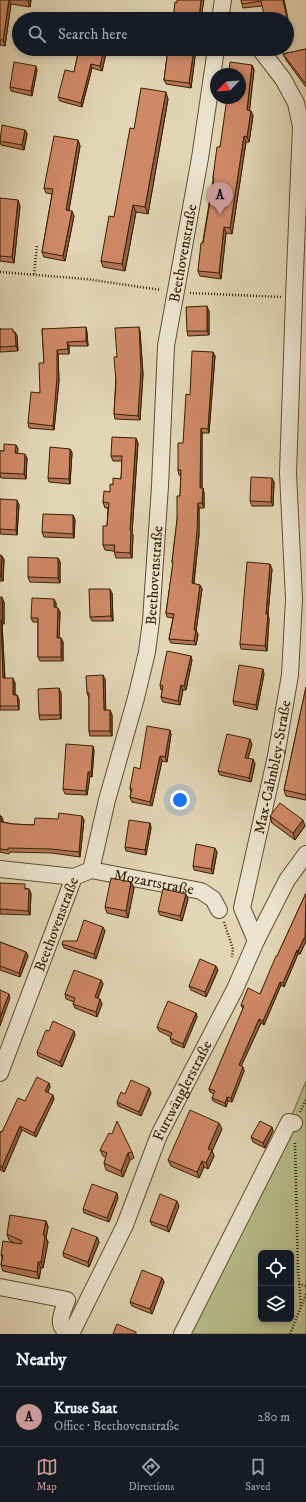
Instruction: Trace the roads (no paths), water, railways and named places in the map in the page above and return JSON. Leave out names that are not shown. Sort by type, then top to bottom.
[{"type":"street","points":[[221,12],[223,0]]},
{"type":"street","name":"Beethovenstraße","points":[[0,1073],[74,877],[91,870],[107,800],[136,698],[147,652],[151,621],[160,486],[166,346],[200,158],[215,56]]},
{"type":"street","name":"Max-Cahnbley-Straße","points":[[256,941],[242,908],[276,756],[290,675],[291,660],[294,599],[288,473],[293,305],[301,126],[296,103],[283,79],[265,56]]},
{"type":"street","name":"Furtwänglerstraße","points":[[71,1333],[125,1225],[159,1135],[235,989],[256,941],[287,880],[306,854]]},
{"type":"street","points":[[0,869],[74,877]]},
{"type":"street","name":"Mozartstraße","points":[[91,870],[201,891],[213,900],[219,910]]},
{"type":"street","points":[[182,1334],[289,1122],[294,1123]]},
{"type":"street","points":[[0,1287],[67,1300],[61,1324],[63,1328],[71,1333]]},
{"type":"place","name":"Kruse Saat","points":[[220,215]]}]
